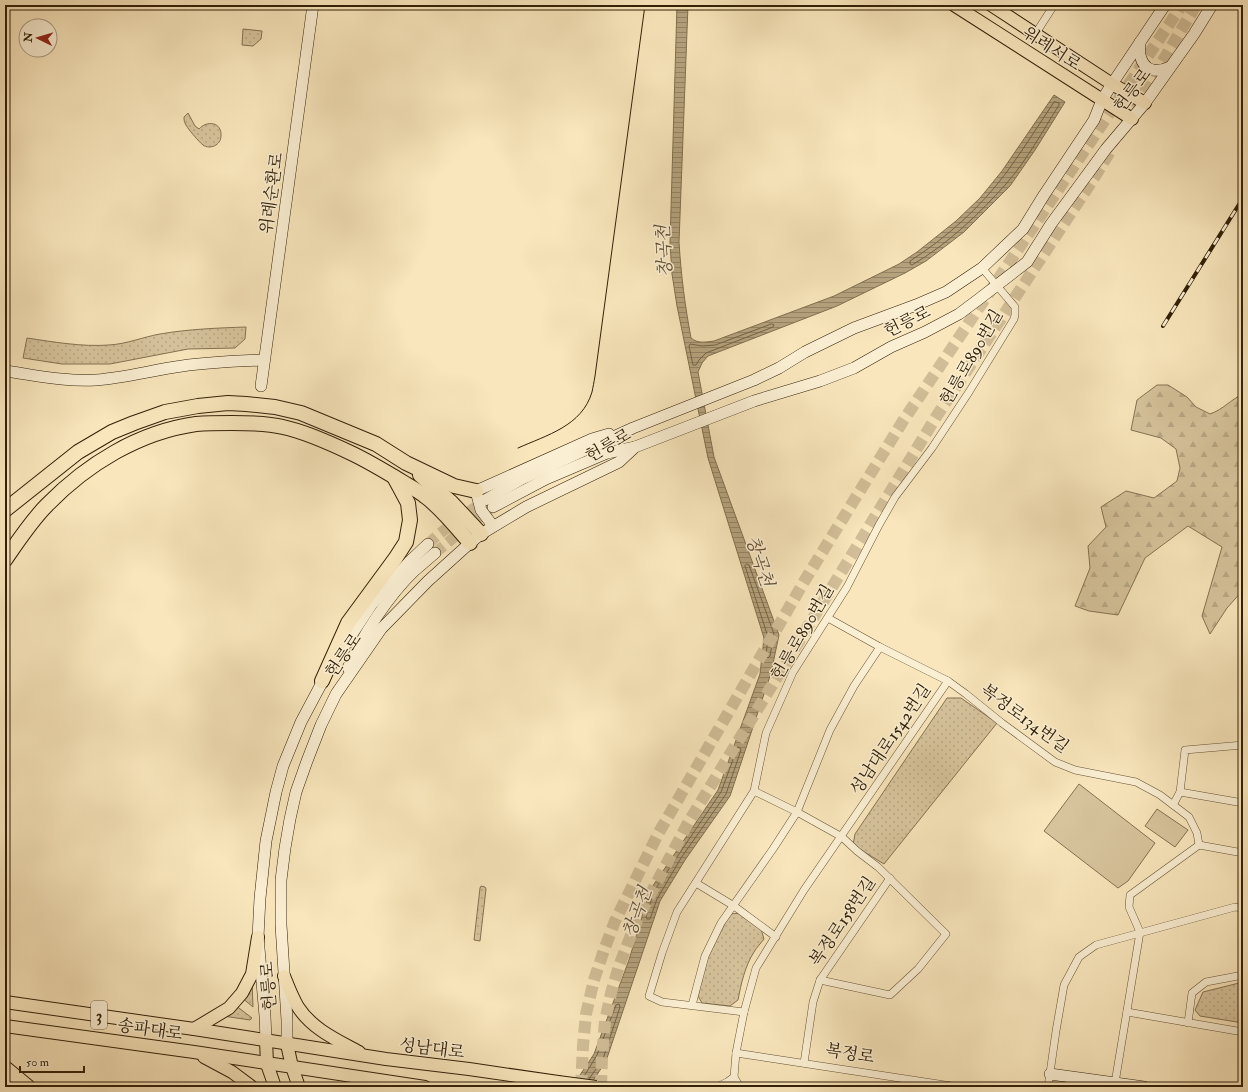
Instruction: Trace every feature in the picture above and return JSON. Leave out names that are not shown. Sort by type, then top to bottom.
[{"type":"highway","points":[[5,510],[78,452],[112,432],[165,412],[198,406],[238,403],[275,407],[301,413],[376,444],[406,463],[485,499]]},
{"type":"highway","points":[[5,545],[32,515],[94,465],[137,441],[158,433],[196,424],[210,423],[273,425],[294,430],[345,450],[394,477],[426,497],[445,514],[470,543]]},
{"type":"highway","points":[[406,463],[451,502],[481,534]]},
{"type":"highway","points":[[322,681],[348,623],[406,542],[410,520],[408,503],[394,477]]},
{"type":"highway","points":[[5,518],[33,488]]},
{"type":"highway","points":[[5,560],[34,520],[58,494]]},
{"type":"highway","points":[[5,1068],[28,1087]]},
{"type":"main road","name":"위례순환로","points":[[261,386],[313,5]]},
{"type":"main road","name":"위례서로","points":[[954,5],[1132,119]]},
{"type":"main road","name":"위례서로","points":[[991,5],[1112,84],[1145,103]]},
{"type":"main road","name":"헌릉로","points":[[485,499],[592,438],[633,428],[729,391],[778,368],[805,352],[854,328],[946,292],[982,268],[1023,230],[1044,195],[1094,120],[1102,100],[1112,84],[1165,5]]},
{"type":"main road","name":"헌릉로","points":[[300,1087],[292,1068],[287,1044],[281,925],[281,880],[290,819],[296,792],[321,725],[336,694],[381,629],[428,581],[481,534],[526,507],[619,462],[635,447],[754,401],[820,381],[854,368],[891,347],[925,332],[959,314],[1026,262],[1051,224],[1106,149],[1145,103],[1194,34],[1212,5]]},
{"type":"main road","points":[[1140,42],[1140,56],[1146,67],[1151,70],[1162,70],[1170,67]]},
{"type":"main road","points":[[5,371],[62,379],[94,380],[130,376],[212,362],[264,360]]},
{"type":"main road","points":[[494,526],[481,510],[485,499],[553,476],[607,454],[635,447]]},
{"type":"main road","name":"헌릉로","points":[[275,1087],[267,1064],[265,1016],[258,937],[263,865],[270,818],[283,766],[301,722],[322,681],[372,604],[410,561],[428,544]]},
{"type":"main road","points":[[336,694],[356,651],[388,602],[414,571],[435,553]]},
{"type":"main road","points":[[194,1029],[229,1008],[242,993],[252,974],[258,937]]},
{"type":"main road","points":[[284,976],[298,1006],[310,1023],[365,1056]]},
{"type":"main road","name":"송파대로","points":[[5,1002],[266,1040]]},
{"type":"main road","name":"송파대로","points":[[5,1026],[194,1052],[267,1064]]},
{"type":"main road","name":"성남대로","points":[[266,1040],[365,1056],[596,1087]]},
{"type":"main road","points":[[194,1052],[232,1072],[252,1087]]},
{"type":"main road","name":"3","points":[[267,1064],[380,1084],[425,1087]]},
{"type":"main road","points":[[1050,1074],[1144,1087]]},
{"type":"street","points":[[1036,33],[1054,5]]},
{"type":"street","name":"헌릉로890번길","points":[[744,1012],[662,1002],[649,996],[662,953],[677,912],[754,791],[766,733],[793,672],[847,587],[895,497],[941,436],[1014,319],[1014,307],[982,268]]},
{"type":"street","name":"성남대로1542번길","points":[[734,1076],[736,1053],[744,1012],[756,968],[804,890],[842,837],[948,681],[880,647],[828,618]]},
{"type":"street","points":[[692,1005],[705,956],[721,923],[797,812],[830,730],[854,686],[880,647]]},
{"type":"street","name":"복정로134번길","points":[[948,681],[1055,762],[1075,770],[1136,782],[1160,796],[1189,817],[1197,833],[1199,846]]},
{"type":"street","points":[[1173,805],[1180,792],[1185,750],[1243,745]]},
{"type":"street","points":[[754,791],[797,812],[842,837]]},
{"type":"street","points":[[1180,792],[1243,803]]},
{"type":"street","name":"복정로158번길","points":[[820,980],[890,994],[918,969],[946,934],[890,878],[842,837]]},
{"type":"street","points":[[1115,1083],[1140,932],[1129,908],[1130,895],[1199,846],[1243,853]]},
{"type":"street","name":"복정로158번길","points":[[804,1063],[813,1002],[820,980],[890,878]]},
{"type":"street","points":[[696,883],[734,906],[776,936]]},
{"type":"street","points":[[1048,1087],[1064,985],[1078,957],[1096,945],[1235,907],[1243,908]]},
{"type":"street","points":[[1188,1023],[1192,993],[1206,982],[1243,975]]},
{"type":"street","points":[[1127,1012],[1243,1032]]},
{"type":"street","name":"복정로","points":[[736,1053],[958,1087]]},
{"type":"street","points":[[717,1087],[727,1082],[734,1076],[740,1087]]},
{"type":"green space","points":[[243,29],[262,31],[261,39],[253,46],[242,45]]},
{"type":"green space","points":[[188,113],[195,126],[199,129],[206,124],[217,125],[221,131],[221,139],[215,146],[209,147],[203,145],[190,131],[186,125],[184,117]]},
{"type":"green space","points":[[246,327],[245,339],[235,348],[188,349],[110,364],[62,364],[23,358],[27,338],[78,345],[109,345],[171,332]]},
{"type":"green space","points":[[1157,385],[1168,385],[1187,397],[1196,407],[1210,414],[1219,410],[1243,394],[1243,590],[1227,608],[1210,634],[1202,616],[1222,547],[1188,526],[1145,558],[1118,615],[1089,611],[1075,606],[1090,568],[1088,546],[1106,527],[1101,507],[1126,491],[1154,498],[1177,481],[1180,468],[1176,449],[1161,438],[1131,430],[1137,400]]},
{"type":"green space","points":[[947,698],[961,698],[997,723],[884,864],[853,845],[855,834]]},
{"type":"green space","points":[[1079,784],[1155,843],[1128,881],[1118,888],[1044,831]]},
{"type":"green space","points":[[1157,809],[1188,830],[1175,847],[1145,826]]},
{"type":"green space","points":[[481,886],[485,887],[486,889],[480,941],[474,940]]},
{"type":"green space","points":[[740,913],[761,929],[764,939],[755,950],[748,963],[738,1000],[730,1006],[702,1003],[698,996],[707,957],[730,914]]},
{"type":"green space","points":[[252,981],[253,1007],[241,997]]},
{"type":"green space","points":[[1243,982],[1243,1023],[1200,1016],[1195,1010],[1203,992]]},
{"type":"green space","points":[[235,1005],[252,1018],[250,1020],[223,1016]]},
{"type":"water","points":[[677,5],[688,5],[679,242],[691,338],[699,342],[714,341],[834,296],[899,264],[917,252],[956,221],[980,198],[1002,171],[1054,95],[1065,102],[1010,186],[964,232],[926,261],[905,273],[837,306],[708,356],[702,363],[698,372],[714,457],[779,635],[771,673],[730,796],[685,860],[660,901],[606,1061],[589,1087],[572,1087],[594,1054],[629,960],[650,890],[718,790],[760,674],[764,638],[708,458],[677,306],[672,274],[670,243]]},
{"type":"tunnel","points":[[581,1087],[586,1014],[594,980],[615,921],[658,834],[805,580],[903,421],[1182,5]]},
{"type":"tunnel","points":[[1135,108],[1196,5]]},
{"type":"tunnel","points":[[601,1087],[605,1021],[619,966],[637,920],[688,823],[936,417],[1094,178],[1112,148]]},
{"type":"tunnel","points":[[428,544],[485,500]]},
{"type":"tunnel","points":[[435,553],[485,512],[491,509]]},
{"type":"tram line","points":[[518,448],[552,434],[572,421],[587,404],[592,392],[645,5]]},
{"type":"railway","points":[[1163,326],[1243,198]]},
{"type":"water label","name":"창곡천","points":[[664,251]]},
{"type":"water label","name":"창곡천","points":[[760,561]]},
{"type":"water label","name":"창곡천","points":[[637,912]]}]
